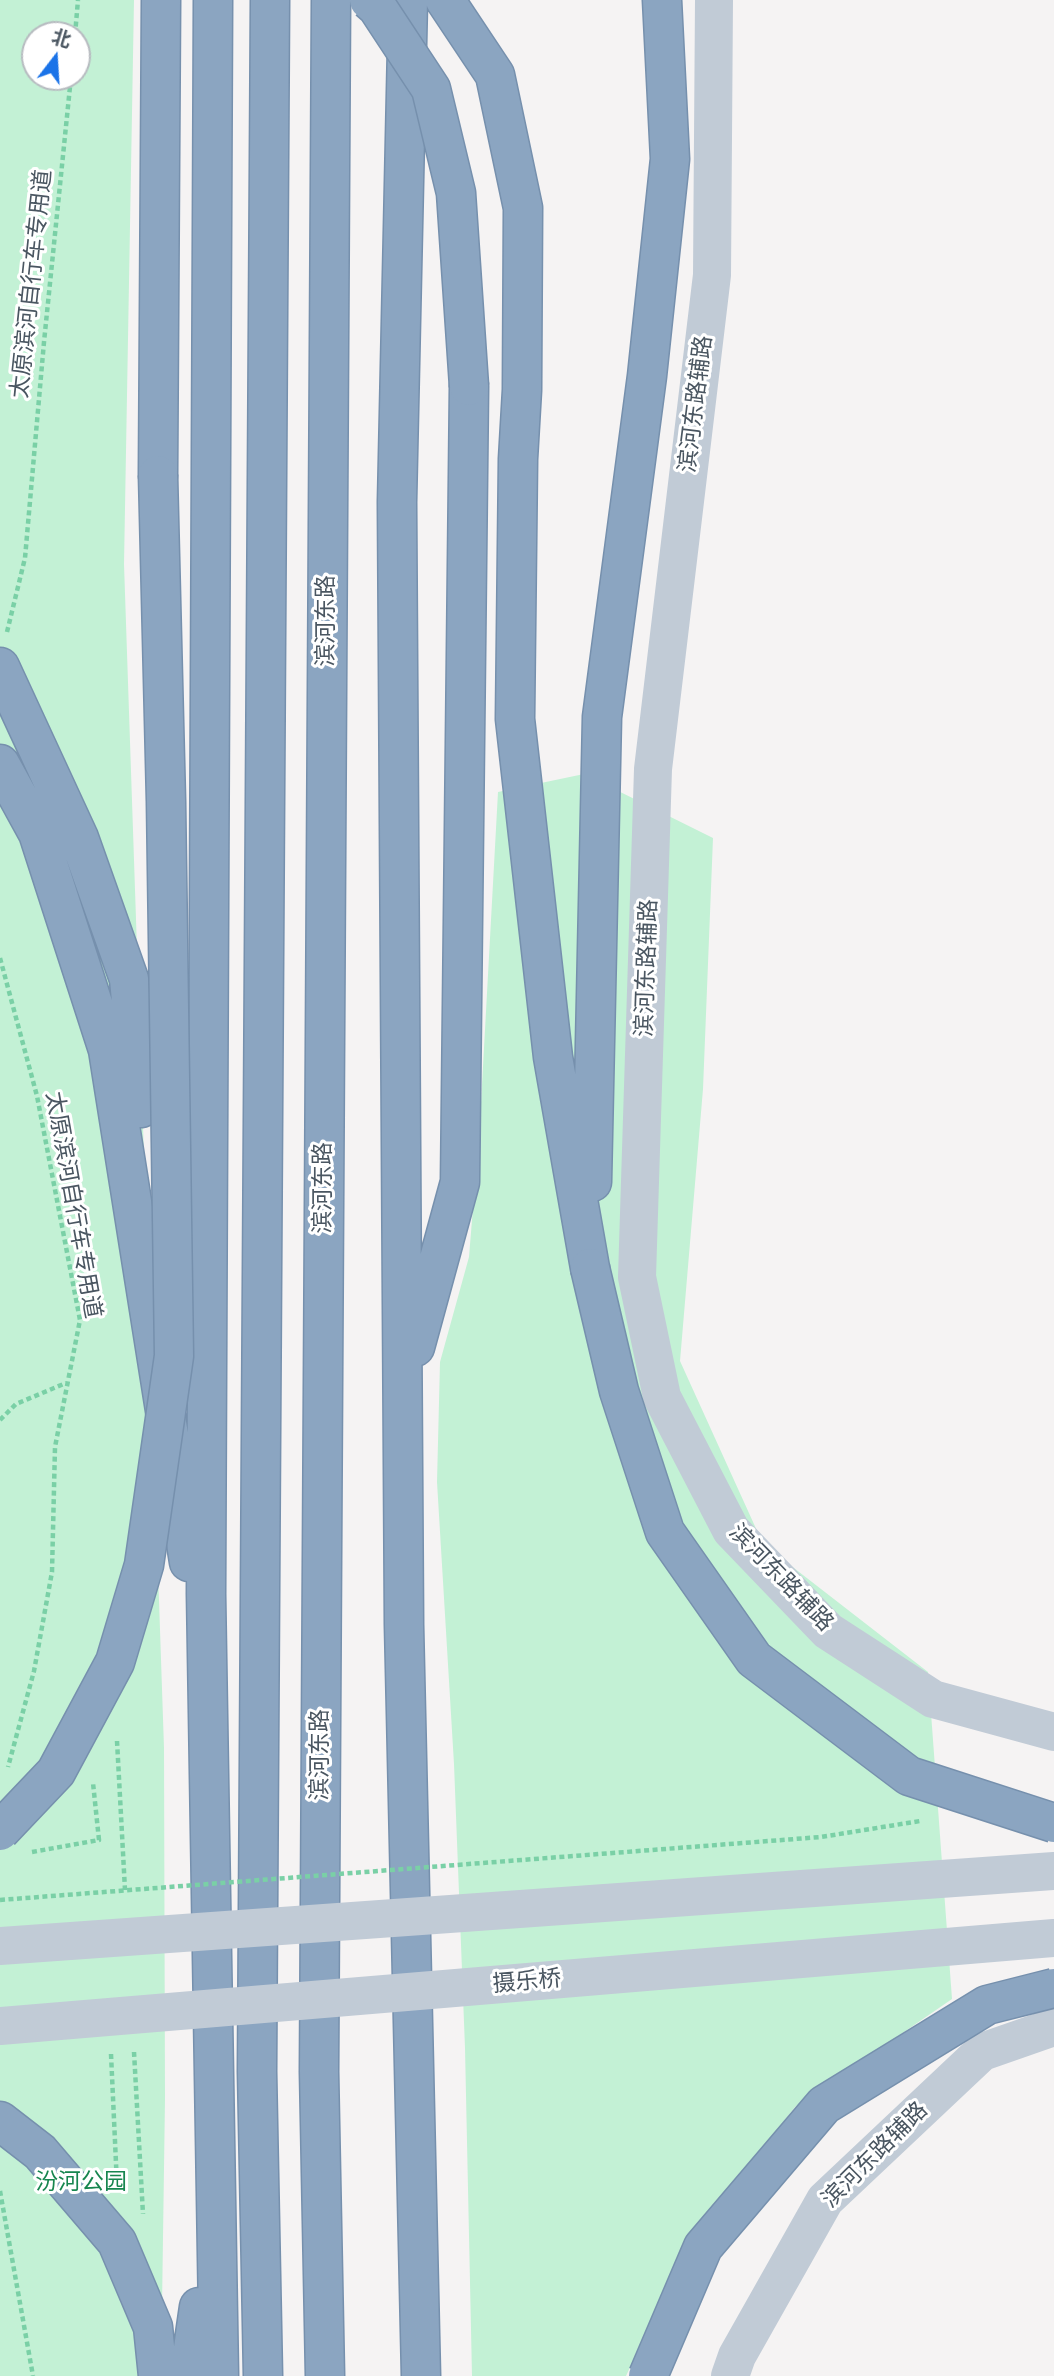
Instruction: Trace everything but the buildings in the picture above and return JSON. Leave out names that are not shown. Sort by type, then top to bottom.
[{"type":"highway","points":[[12,1843],[56,1772],[114,1662],[144,1565],[174,1356],[158,475],[161,0]]},
{"type":"highway","points":[[212,0],[207,1667],[219,2376]]},
{"type":"highway","points":[[263,2376],[257,2057],[270,0]]},
{"type":"highway","name":"滨河东路","points":[[325,2376],[319,2057],[331,0]]},
{"type":"highway","points":[[369,0],[377,7],[431,89],[456,193],[469,386],[460,1182],[402,1393]]},
{"type":"highway","points":[[408,0],[397,502],[402,1393],[405,1652],[423,2369]]},
{"type":"highway","points":[[445,0],[495,75],[523,208],[515,719],[553,1057],[590,1268],[619,1391],[664,1532],[754,1659],[909,1776],[1054,1823]]},
{"type":"highway","points":[[590,1268],[602,717],[647,376],[670,159],[662,0]]},
{"type":"highway","points":[[467,620],[518,459]]},
{"type":"highway","points":[[3,651],[79,838],[129,979],[150,1202],[171,1374]]},
{"type":"highway","points":[[0,764],[38,833],[108,1050],[178,1500],[207,1667]]},
{"type":"highway","points":[[648,2376],[704,2247],[824,2105],[987,2005],[1054,1987]]},
{"type":"highway","points":[[0,2120],[40,2152],[117,2242],[153,2327],[158,2376]]},
{"type":"highway","points":[[188,2376],[216,2194]]},
{"type":"main road","name":"滨河东路辅路","points":[[714,0],[712,275],[653,769],[637,1277],[662,1397],[731,1530],[828,1630],[933,1699],[1054,1732]]},
{"type":"main road","points":[[0,1946],[1054,1871]]},
{"type":"main road","name":"摄乐桥","points":[[0,2026],[1054,1938]]},
{"type":"main road","name":"滨河东路辅路","points":[[730,2376],[737,2356],[825,2200],[982,2052],[1054,2027]]},
{"type":"path","points":[[76,21],[78,0]]},
{"type":"path","name":"太原滨河自行车专用道","points":[[3,651],[25,558],[70,91]]},
{"type":"path","name":"太原滨河自行车专用道","points":[[0,958],[37,1096],[80,1320],[55,1447],[52,1572],[34,1671],[4,1778]]},
{"type":"path","points":[[0,1420],[16,1404],[67,1382]]},
{"type":"path","points":[[117,1739],[125,1890]]},
{"type":"path","points":[[12,1843],[99,1840],[92,1772]]},
{"type":"path","points":[[0,1900],[821,1837],[924,1820]]},
{"type":"path","points":[[131,2216],[143,2216],[133,2046]]},
{"type":"path","points":[[110,2052],[117,2189]]},
{"type":"path","points":[[0,2191],[33,2376]]},
{"type":"green space","name":"汾河公园","points":[[0,0],[134,0],[124,564],[164,1748],[165,2099],[161,2376],[0,2376]]},
{"type":"green space","points":[[584,774],[713,838],[703,1089],[680,1361],[763,1544],[928,1672],[952,1999],[795,2107],[686,2246],[626,2376],[472,2376],[465,2048],[454,1764],[437,1482],[440,1362],[469,1257],[480,1121],[498,792]]}]
